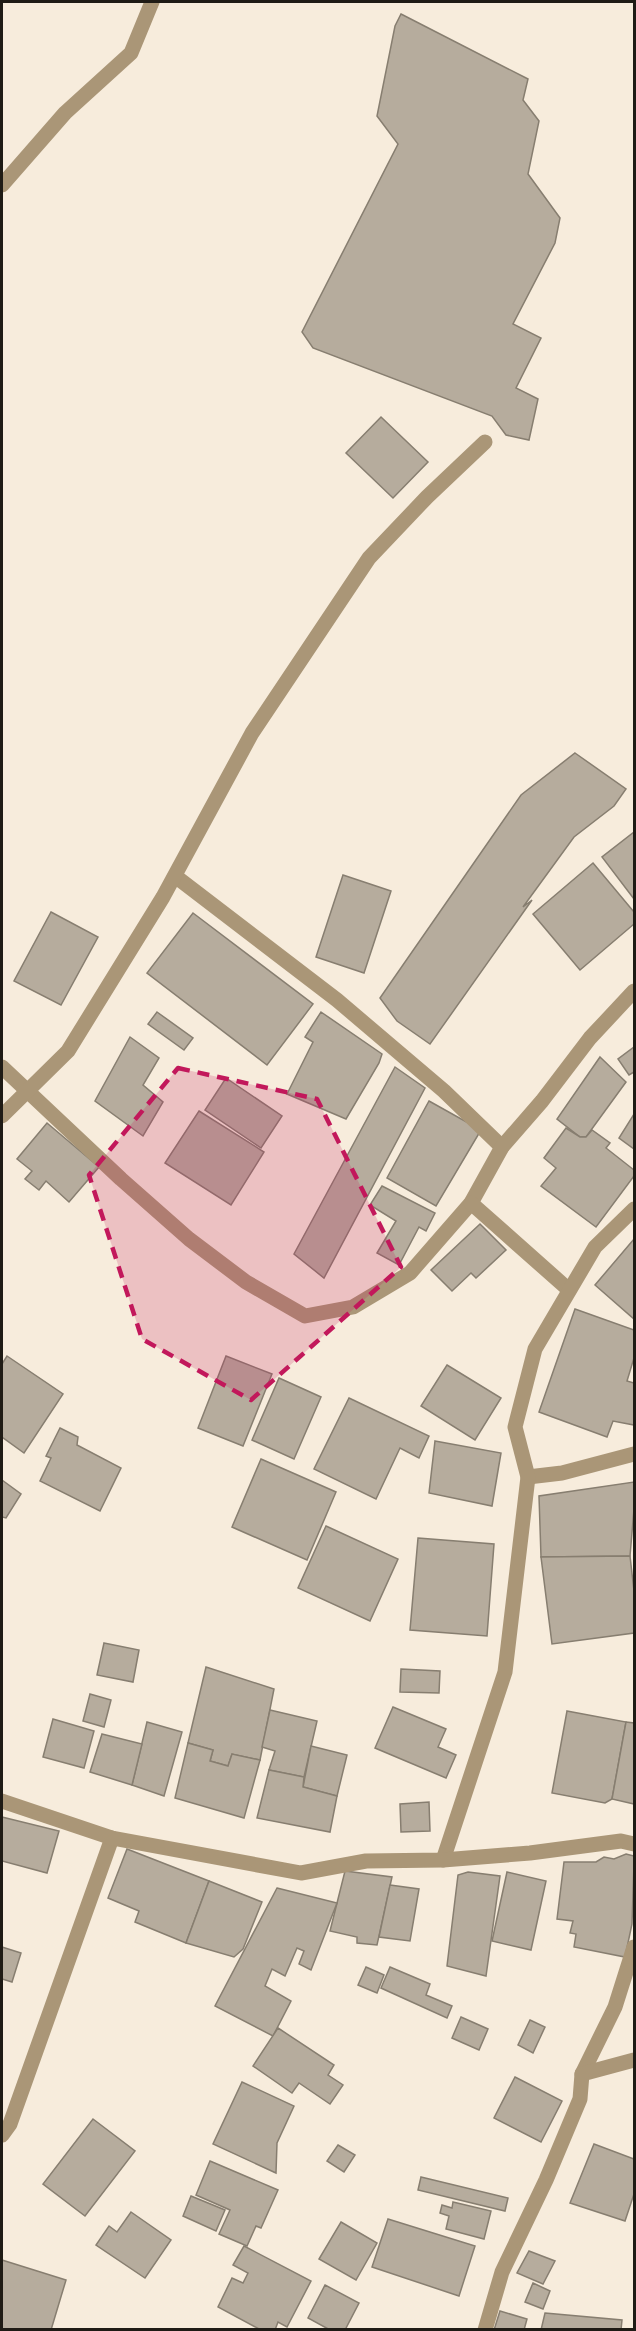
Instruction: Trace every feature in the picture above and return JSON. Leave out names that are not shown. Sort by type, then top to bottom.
[{"type":"street","points":[[2,185],[65,113],[131,53],[152,2]]},
{"type":"street","points":[[2,1116],[68,1051],[175,876],[252,733],[369,558],[427,497],[485,442]]},
{"type":"street","points":[[175,876],[337,1000],[444,1092],[502,1147]]},
{"type":"street","points":[[2,1067],[189,1239],[246,1282],[304,1316],[353,1308],[410,1273],[471,1203],[502,1147],[542,1101],[590,1038],[634,991]]},
{"type":"street","points":[[471,1203],[569,1290]]},
{"type":"street","points":[[443,1860],[505,1671],[528,1477],[515,1426],[534,1349],[594,1247],[634,1209]]},
{"type":"street","points":[[528,1477],[562,1473],[634,1454]]},
{"type":"street","points":[[2,1801],[112,1838],[301,1873],[366,1861],[443,1860],[531,1853],[621,1841],[634,1844]]},
{"type":"street","points":[[2,2135],[10,2124],[112,1838]]},
{"type":"street","points":[[485,2330],[502,2272],[546,2180],[580,2099],[582,2074],[615,2007],[634,1947]]},
{"type":"street","points":[[582,2074],[634,2061]]},
{"type":"highlighted area","points":[[178,1068],[317,1099],[401,1267],[251,1400],[142,1339],[89,1175]]},
{"type":"building","points":[[401,14],[528,79],[523,100],[539,121],[528,174],[560,218],[555,243],[513,324],[541,338],[516,388],[538,399],[529,440],[506,435],[492,416],[313,348],[302,332],[398,144],[377,116],[395,26]]},
{"type":"building","points":[[381,417],[428,462],[393,498],[346,453]]},
{"type":"building","points":[[575,753],[626,789],[614,806],[574,837],[523,907],[532,900],[430,1044],[397,1021],[380,998],[521,795]]},
{"type":"building","points":[[634,832],[634,899],[602,857]]},
{"type":"building","points":[[593,863],[634,912],[634,924],[580,970],[533,914]]},
{"type":"building","points":[[343,875],[391,891],[364,973],[316,957]]},
{"type":"building","points":[[51,912],[98,937],[61,1005],[14,981]]},
{"type":"building","points":[[193,913],[313,1004],[267,1065],[147,973]]},
{"type":"building","points":[[157,1012],[193,1038],[184,1050],[148,1024]]},
{"type":"building","points":[[321,1012],[382,1054],[346,1119],[287,1094],[313,1042],[305,1037]]},
{"type":"building","points":[[130,1037],[159,1058],[143,1085],[163,1102],[143,1136],[95,1101]]},
{"type":"building","points":[[634,1047],[634,1072],[629,1075],[618,1059]]},
{"type":"building","points":[[600,1057],[626,1082],[586,1137],[580,1137],[557,1119]]},
{"type":"building","points":[[395,1067],[425,1088],[324,1278],[294,1254]]},
{"type":"building","points":[[226,1078],[282,1116],[261,1148],[205,1110]]},
{"type":"building","points":[[429,1101],[481,1130],[436,1206],[387,1178]]},
{"type":"building","points":[[199,1111],[264,1152],[231,1205],[165,1163]]},
{"type":"building","points":[[634,1114],[634,1149],[619,1138]]},
{"type":"building","points":[[47,1123],[99,1167],[69,1202],[46,1181],[39,1190],[25,1179],[32,1171],[17,1159]]},
{"type":"building","points":[[566,1128],[580,1137],[586,1137],[592,1130],[610,1143],[606,1148],[634,1170],[634,1176],[596,1227],[541,1186],[556,1168],[544,1158]]},
{"type":"building","points":[[382,1186],[435,1213],[426,1231],[419,1227],[399,1265],[377,1253],[396,1221],[370,1205]]},
{"type":"building","points":[[480,1224],[506,1250],[476,1278],[471,1273],[452,1291],[431,1270]]},
{"type":"building","points":[[634,1239],[634,1319],[595,1285]]},
{"type":"building","points":[[575,1309],[634,1330],[634,1358],[627,1381],[634,1383],[634,1425],[613,1421],[607,1437],[539,1412]]},
{"type":"building","points":[[7,1356],[63,1394],[24,1453],[2,1437],[2,1364]]},
{"type":"building","points":[[226,1356],[272,1374],[243,1446],[198,1428]]},
{"type":"building","points":[[447,1365],[501,1398],[475,1440],[421,1406]]},
{"type":"building","points":[[279,1378],[321,1397],[294,1459],[252,1440]]},
{"type":"building","points":[[349,1398],[429,1436],[419,1458],[400,1448],[376,1499],[314,1469]]},
{"type":"building","points":[[60,1428],[78,1437],[77,1445],[121,1468],[100,1511],[40,1481],[51,1458],[46,1456]]},
{"type":"building","points":[[435,1441],[501,1453],[492,1506],[429,1493]]},
{"type":"building","points":[[261,1459],[336,1492],[307,1560],[232,1527]]},
{"type":"building","points":[[2,1480],[21,1494],[6,1518],[2,1517]]},
{"type":"building","points":[[634,1482],[630,1556],[541,1557],[539,1496]]},
{"type":"building","points":[[326,1526],[398,1559],[370,1621],[298,1588]]},
{"type":"building","points":[[418,1538],[494,1544],[487,1636],[410,1630]]},
{"type":"building","points":[[630,1556],[634,1591],[634,1633],[552,1644],[541,1557]]},
{"type":"building","points":[[104,1643],[139,1650],[133,1682],[97,1675]]},
{"type":"building","points":[[206,1667],[274,1689],[260,1760],[232,1754],[228,1766],[210,1761],[213,1750],[188,1743]]},
{"type":"building","points":[[401,1669],[440,1671],[439,1693],[400,1692]]},
{"type":"building","points":[[90,1694],[111,1700],[104,1727],[83,1721]]},
{"type":"building","points":[[393,1707],[446,1729],[438,1747],[456,1755],[446,1778],[375,1748]]},
{"type":"building","points":[[270,1710],[317,1721],[304,1777],[269,1770],[275,1751],[262,1747]]},
{"type":"building","points":[[567,1711],[626,1722],[612,1799],[605,1803],[552,1793]]},
{"type":"building","points":[[53,1719],[94,1731],[84,1768],[43,1757]]},
{"type":"building","points":[[147,1722],[182,1732],[164,1796],[132,1785]]},
{"type":"building","points":[[626,1722],[634,1723],[634,1804],[612,1799]]},
{"type":"building","points":[[102,1734],[142,1744],[132,1785],[90,1772]]},
{"type":"building","points":[[188,1743],[213,1750],[210,1761],[228,1766],[232,1754],[260,1760],[244,1818],[175,1798]]},
{"type":"building","points":[[311,1746],[347,1755],[337,1796],[303,1787]]},
{"type":"building","points":[[269,1770],[304,1777],[303,1787],[337,1796],[330,1832],[257,1818]]},
{"type":"building","points":[[429,1802],[430,1831],[401,1832],[400,1804]]},
{"type":"building","points":[[2,1817],[59,1831],[47,1873],[2,1861]]},
{"type":"building","points":[[127,1849],[209,1881],[186,1943],[135,1922],[139,1911],[108,1898]]},
{"type":"building","points":[[626,1854],[634,1856],[634,1864],[632,1924],[625,1957],[574,1947],[576,1934],[570,1933],[573,1921],[557,1919],[564,1862],[596,1862],[604,1857],[614,1859]]},
{"type":"building","points":[[345,1871],[392,1877],[377,1945],[357,1943],[357,1937],[330,1931]]},
{"type":"building","points":[[468,1872],[500,1876],[486,1976],[447,1966],[458,1875]]},
{"type":"building","points":[[507,1872],[546,1881],[531,1950],[492,1941]]},
{"type":"building","points":[[209,1881],[262,1902],[243,1949],[234,1957],[186,1943]]},
{"type":"building","points":[[390,1885],[419,1889],[410,1941],[379,1937]]},
{"type":"building","points":[[277,1888],[337,1903],[311,1970],[299,1964],[304,1951],[297,1948],[285,1976],[272,1969],[265,1986],[291,2001],[273,2036],[215,2006]]},
{"type":"building","points":[[2,1947],[21,1953],[12,1982],[2,1979]]},
{"type":"building","points":[[366,1967],[384,1975],[377,1993],[358,1985]]},
{"type":"building","points":[[390,1967],[430,1984],[426,1995],[452,2006],[447,2018],[381,1988]]},
{"type":"building","points":[[461,2017],[488,2029],[479,2050],[452,2038]]},
{"type":"building","points":[[530,2020],[545,2027],[533,2053],[518,2045]]},
{"type":"building","points":[[278,2028],[334,2065],[328,2075],[343,2085],[330,2104],[299,2083],[292,2093],[253,2066]]},
{"type":"building","points":[[515,2077],[562,2101],[541,2142],[494,2118]]},
{"type":"building","points":[[242,2082],[294,2106],[277,2143],[276,2173],[213,2144]]},
{"type":"building","points":[[93,2119],[135,2151],[85,2216],[43,2184]]},
{"type":"building","points":[[594,2144],[634,2159],[634,2194],[625,2221],[570,2203]]},
{"type":"building","points":[[338,2145],[355,2155],[344,2172],[327,2161]]},
{"type":"building","points":[[210,2161],[278,2190],[261,2228],[256,2226],[247,2246],[219,2234],[230,2210],[196,2195]]},
{"type":"building","points":[[421,2177],[508,2198],[505,2211],[418,2190]]},
{"type":"building","points":[[191,2196],[225,2210],[216,2231],[183,2216]]},
{"type":"building","points":[[453,2202],[491,2211],[484,2239],[446,2229],[449,2216],[440,2213],[442,2205],[452,2208]]},
{"type":"building","points":[[131,2212],[171,2240],[145,2278],[96,2245],[109,2226],[117,2232]]},
{"type":"building","points":[[388,2219],[475,2246],[459,2296],[372,2267]]},
{"type":"building","points":[[341,2222],[377,2243],[356,2280],[319,2259]]},
{"type":"building","points":[[244,2246],[311,2281],[287,2327],[278,2322],[275,2330],[261,2330],[218,2307],[232,2278],[243,2283],[248,2273],[233,2265]]},
{"type":"building","points":[[529,2251],[555,2261],[543,2284],[517,2273]]},
{"type":"building","points":[[2,2260],[66,2280],[51,2330],[2,2330]]},
{"type":"building","points":[[533,2283],[550,2291],[543,2309],[525,2302]]},
{"type":"building","points":[[325,2285],[359,2303],[345,2330],[330,2330],[308,2318]]},
{"type":"building","points":[[500,2311],[527,2319],[524,2330],[494,2330]]},
{"type":"building","points":[[545,2313],[622,2320],[621,2330],[541,2330]]}]
